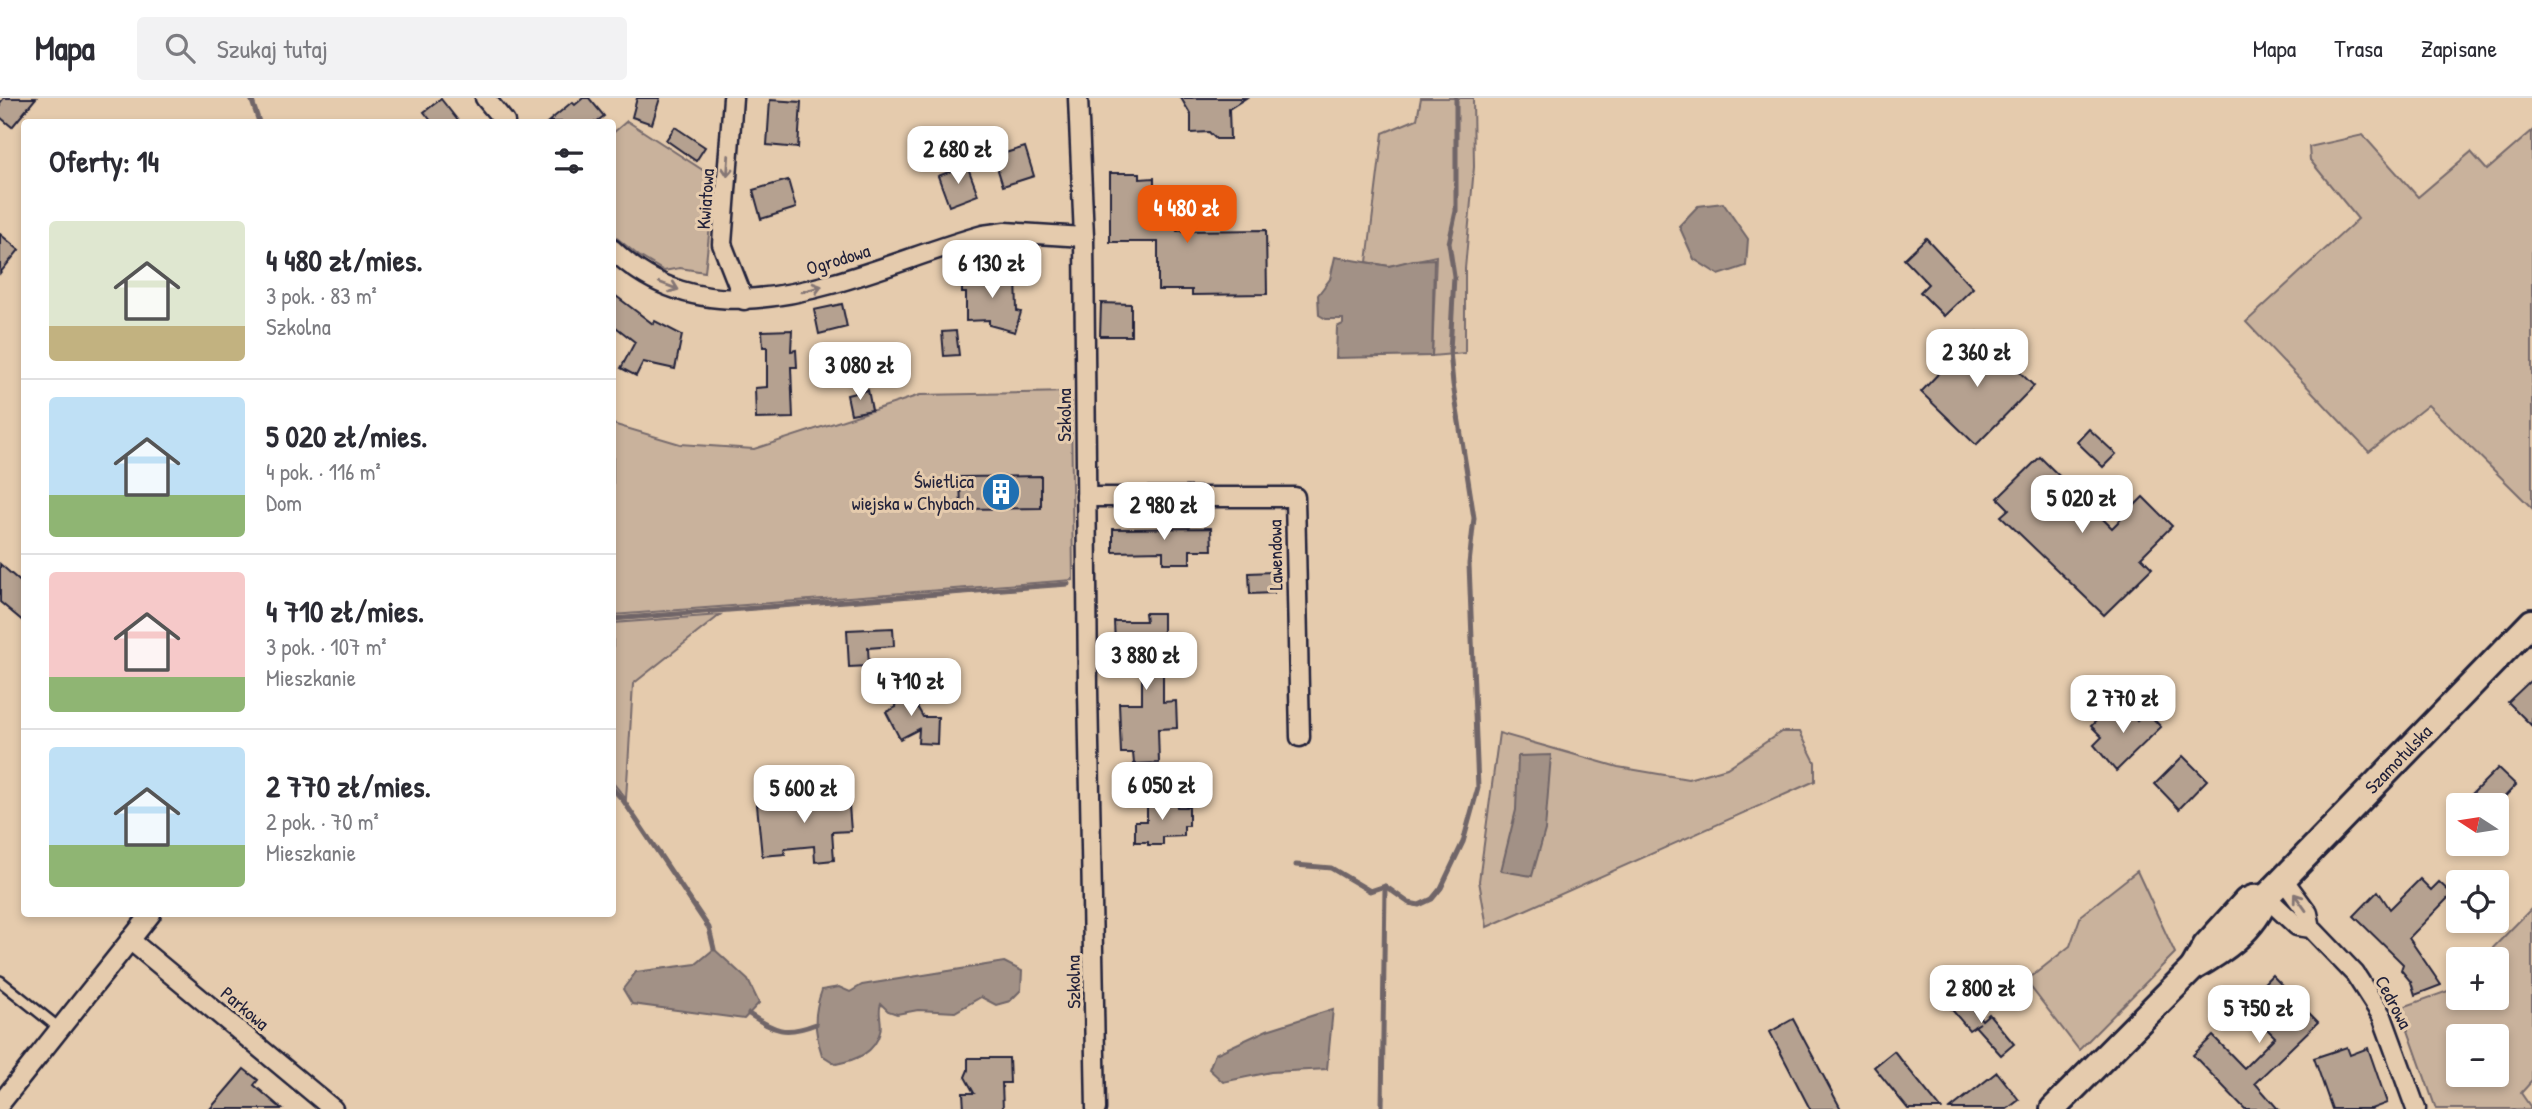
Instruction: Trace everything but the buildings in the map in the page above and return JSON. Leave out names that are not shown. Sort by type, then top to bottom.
[{"type":"street","points":[[485,98],[502,119]]},
{"type":"street","name":"Kwiatowa","points":[[733,98],[722,244],[744,300]]},
{"type":"street","name":"Szkolna","points":[[1078,98],[1084,237],[1096,1109]]},
{"type":"street","name":"Ogrodowa","points":[[616,252],[649,278],[678,290],[707,297],[744,300],[800,292],[982,235],[1005,232],[1084,237]]},
{"type":"street","name":"Lawendowa","points":[[1086,497],[1295,497],[1300,737]]},
{"type":"street","name":"Szamotulska","points":[[2053,1109],[2193,968],[2217,955],[2257,916],[2274,888],[2532,622]]},
{"type":"street","name":"Cedrowa","points":[[2274,888],[2297,926],[2311,928],[2350,968],[2379,1012],[2416,1109]]},
{"type":"street","points":[[0,1104],[149,917]]},
{"type":"street","name":"Parkowa","points":[[130,940],[333,1109]]},
{"type":"lane","points":[[0,981],[58,1028]]},
{"type":"shaded area","points":[[1421,98],[1473,98],[1474,167],[1465,269],[1465,353],[1432,356],[1436,256],[1389,266],[1367,262],[1383,133],[1417,119]]},
{"type":"shaded area","points":[[627,121],[715,178],[705,272],[680,268],[664,271],[616,237],[616,130]]},
{"type":"shaded area","points":[[2532,131],[2532,508],[2428,405],[2369,452],[2246,322],[2358,219],[2310,160],[2309,147],[2363,135],[2418,197],[2471,152],[2487,170]]},
{"type":"shaded area","points":[[1723,203],[1748,239],[1746,266],[1719,275],[1694,259],[1679,226],[1698,206]]},
{"type":"shaded area","points":[[1335,257],[1389,266],[1413,260],[1434,259],[1432,356],[1336,358],[1337,327],[1343,324],[1343,319],[1326,319],[1319,315],[1318,295],[1330,279]]},
{"type":"shaded area","points":[[1071,392],[1073,580],[616,615],[616,425],[680,444],[754,449],[920,395]]},
{"type":"shaded area","points":[[720,615],[633,684],[626,799],[616,787],[616,623]]},
{"type":"shaded area","points":[[1781,732],[1800,732],[1815,762],[1815,781],[1487,927],[1479,881],[1499,733],[1618,767],[1688,779],[1727,768]]},
{"type":"shaded area","points":[[1551,755],[1545,830],[1532,876],[1501,871],[1516,810],[1518,756]]},
{"type":"shaded area","points":[[2137,871],[2175,953],[2079,1050],[2026,981],[2070,946],[2081,915]]},
{"type":"shaded area","points":[[2532,908],[2532,1081],[2521,1093],[2532,1109],[2436,1109],[2400,1008],[2446,992],[2446,1010],[2509,1010],[2509,947],[2494,947]]},
{"type":"shaded area","points":[[714,949],[748,980],[759,1003],[744,1019],[632,1004],[623,989],[636,972],[696,964]]},
{"type":"shaded area","points":[[1004,962],[1022,971],[1021,990],[1010,1001],[996,1005],[981,997],[955,1012],[918,1010],[897,1014],[888,1011],[881,1004],[880,1032],[869,1050],[857,1058],[836,1064],[822,1055],[816,1022],[822,990],[839,987],[850,992],[862,985]]},
{"type":"shaded area","points":[[1333,1009],[1327,1069],[1271,1072],[1223,1082],[1209,1069],[1215,1054],[1267,1030]]},
{"type":"waterway","points":[[251,98],[258,119]]},
{"type":"waterway","points":[[1296,865],[1331,868],[1370,891],[1385,886],[1409,903],[1419,905],[1432,899],[1441,888],[1463,842],[1478,788],[1469,564],[1474,518],[1450,351],[1454,276],[1449,243],[1456,211],[1456,98]]},
{"type":"waterway","points":[[616,619],[1068,584]]},
{"type":"waterway","points":[[616,792],[709,928],[714,949]]},
{"type":"waterway","points":[[1382,1109],[1385,886]]},
{"type":"waterway","points":[[749,1014],[781,1030],[796,1030],[816,1024]]},
{"type":"place","name":"Świetlica wiejska w Chybach","points":[[1001,492]]}]
